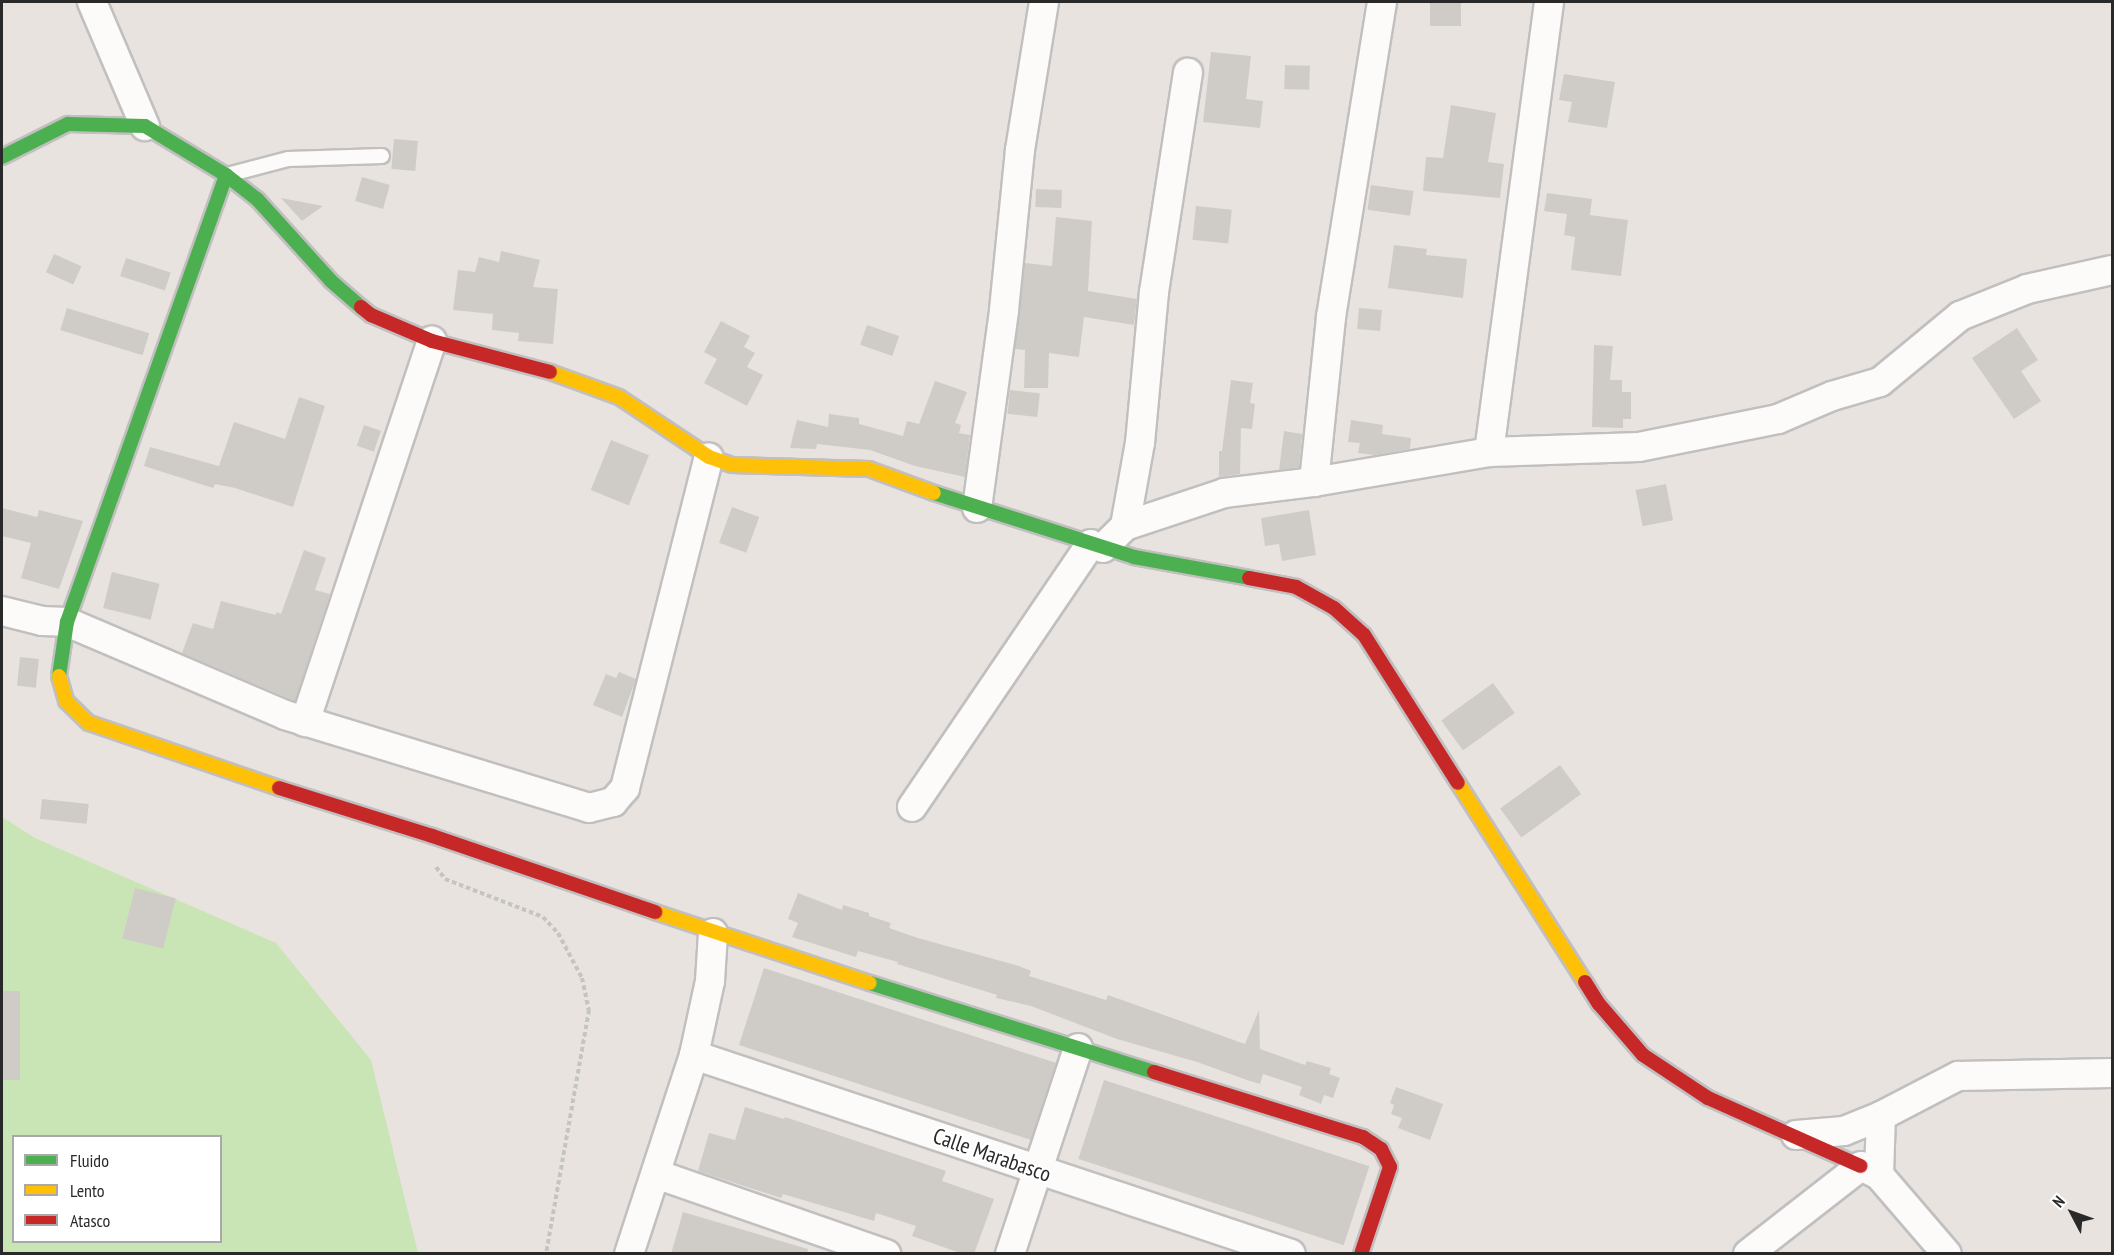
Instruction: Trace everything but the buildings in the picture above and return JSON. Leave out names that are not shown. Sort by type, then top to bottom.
[{"type":"street","points":[[92,2],[145,126]]},
{"type":"street","points":[[977,508],[1004,310],[1020,150],[1044,2]]},
{"type":"street","points":[[1314,482],[1331,317],[1382,2]]},
{"type":"street","points":[[1489,452],[1549,2]]},
{"type":"street","points":[[1125,526],[1140,443],[1154,292],[1188,73]]},
{"type":"street","points":[[2,157],[68,124],[145,126],[257,198],[331,281],[371,315],[432,341],[537,367],[619,397],[709,457],[732,465],[869,469],[977,508],[1134,557],[1296,587],[1334,608],[1364,635],[1599,1004],[1643,1055],[1708,1098],[1796,1135],[1870,1170],[1947,1254]]},
{"type":"street","points":[[226,176],[67,622],[57,674],[66,701],[89,723],[298,795],[432,836],[641,906],[713,933],[1363,1137],[1382,1149],[1390,1167],[1360,1254]]},
{"type":"street","points":[[912,807],[1097,546],[1125,526],[1224,494],[1314,482],[1489,452],[1639,447],[1778,419],[1832,396],[1880,382],[1960,316],[2027,289],[2112,270]]},
{"type":"street","points":[[305,722],[432,341]]},
{"type":"street","points":[[2,611],[42,621],[67,622],[305,722],[589,808],[613,802],[625,788],[709,457]]},
{"type":"street","points":[[628,1254],[694,1055],[710,981],[713,933]]},
{"type":"street","points":[[1010,1254],[1078,1048]]},
{"type":"street","name":"Calle Marabasco","points":[[694,1055],[1291,1254]]},
{"type":"street","points":[[1796,1135],[1844,1131],[1881,1116],[1958,1076],[2112,1073]]},
{"type":"street","points":[[1748,1254],[1870,1170],[1881,1116]]},
{"type":"street","points":[[656,1174],[886,1254]]},
{"type":"lane","points":[[226,176],[288,159],[382,156]]},
{"type":"path","points":[[432,836],[430,852],[435,866],[445,879],[543,917],[558,933],[582,978],[589,1010],[546,1254]]},
{"type":"green space","points":[[2,817],[35,838],[276,943],[371,1060],[418,1253],[2,1253]]},
{"type":"traffic: fast","points":[[2,157],[68,124],[145,126],[226,175],[257,199],[331,281],[361,307]]},
{"type":"traffic: fast","points":[[59,676],[67,622],[226,175]]},
{"type":"traffic: fast","points":[[934,493],[1134,557],[1249,578]]},
{"type":"traffic: fast","points":[[870,983],[1154,1072]]},
{"type":"traffic: slow","points":[[550,372],[619,397],[709,457],[732,465],[869,469],[934,493]]},
{"type":"traffic: slow","points":[[59,676],[66,701],[89,723],[279,788]]},
{"type":"traffic: slow","points":[[1458,783],[1585,982]]},
{"type":"traffic: slow","points":[[655,912],[870,983]]},
{"type":"traffic: jam","points":[[361,307],[371,315],[432,341],[550,372]]},
{"type":"traffic: jam","points":[[1249,578],[1296,587],[1334,608],[1364,635],[1458,783]]},
{"type":"traffic: jam","points":[[279,788],[432,836],[655,912]]},
{"type":"traffic: jam","points":[[1585,982],[1599,1004],[1643,1055],[1708,1098],[1861,1166]]},
{"type":"traffic: jam","points":[[1154,1072],[1363,1137],[1381,1149],[1390,1167],[1361,1254]]}]
